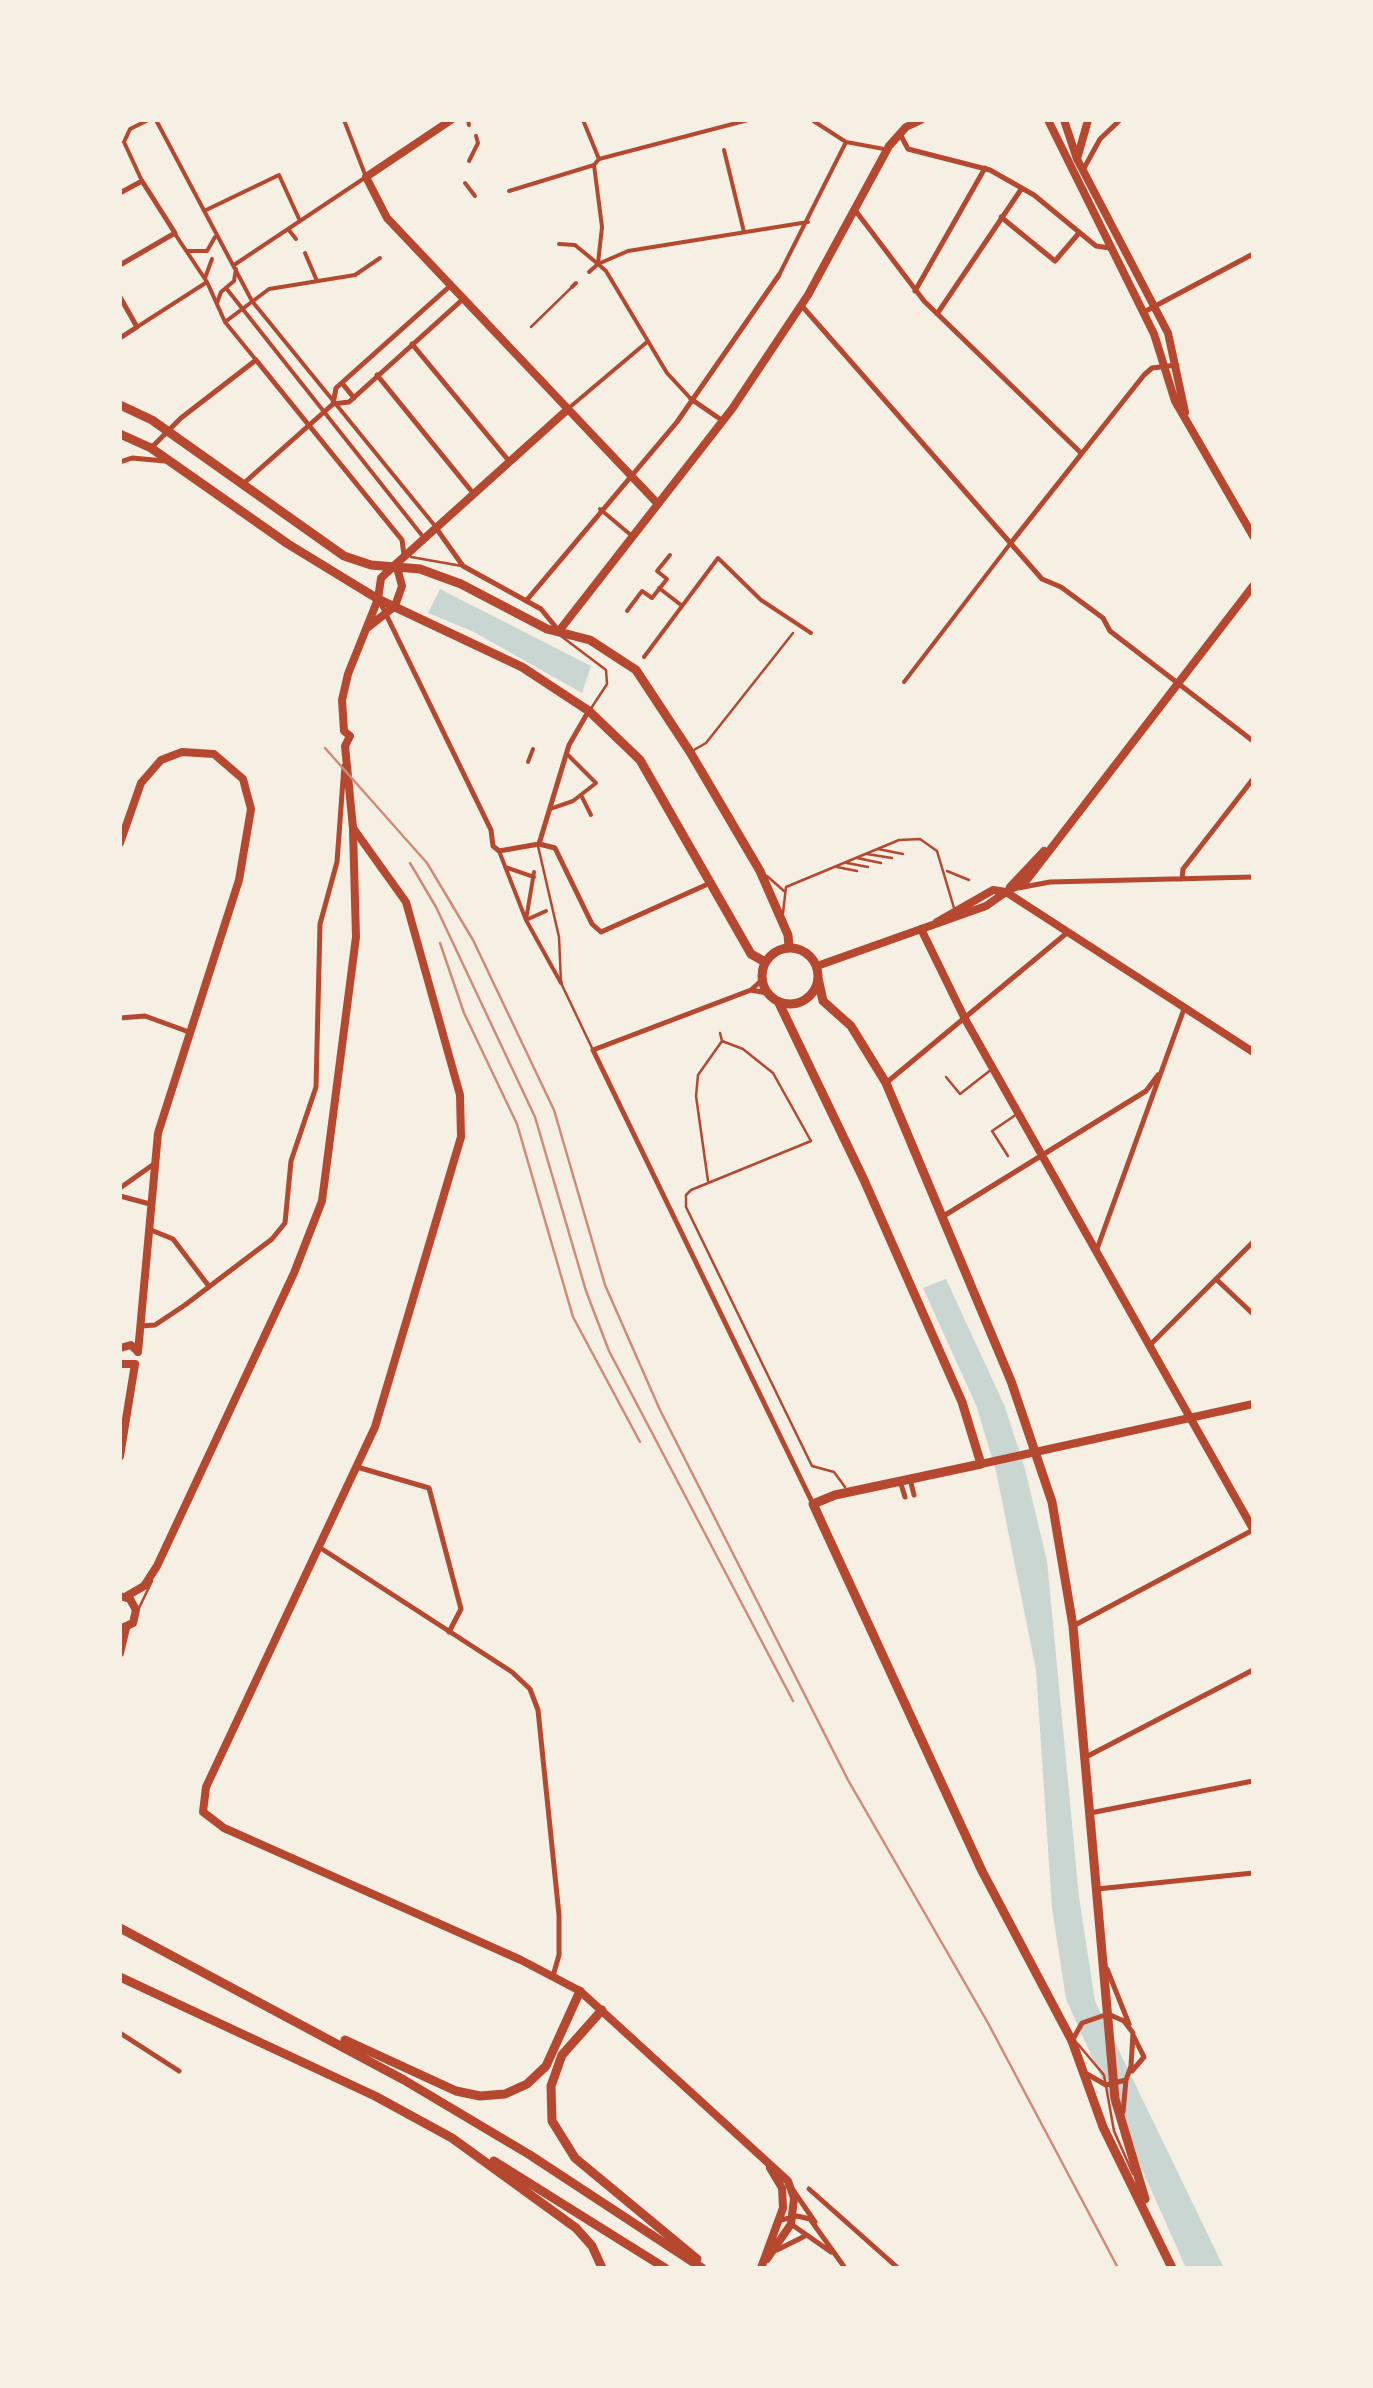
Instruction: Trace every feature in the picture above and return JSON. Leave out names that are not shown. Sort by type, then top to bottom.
[{"type":"main road","points":[[559,631],[723,422],[802,306],[887,151],[900,134],[922,120]]},
{"type":"main road","points":[[1048,120],[1144,312],[1186,416],[1253,536]]},
{"type":"main road","points":[[1064,120],[1082,172],[1168,332],[1178,365],[1178,398]]},
{"type":"main road","points":[[1076,159],[1088,120]]},
{"type":"main road","points":[[447,121],[366,177],[387,218],[399,238],[450,286],[657,503]]},
{"type":"main road","points":[[120,404],[168,431],[344,556],[371,565],[396,564],[461,584],[559,631],[590,640],[638,672],[758,868],[784,925],[789,948]]},
{"type":"main road","points":[[121,1596],[144,1586],[157,1566],[294,1272],[326,1186],[356,936],[353,828],[342,700],[382,578],[567,410]]},
{"type":"main road","points":[[120,434],[151,448],[391,610],[522,666],[589,711],[640,760],[751,954],[765,962]]},
{"type":"main road","points":[[368,628],[391,610],[402,586],[396,564]]},
{"type":"main road","points":[[817,972],[995,902],[1026,881],[1044,851],[1253,586]]},
{"type":"main road","points":[[120,843],[141,783],[161,760],[182,752],[214,754],[243,780],[251,809],[238,880],[158,1133],[138,1352],[120,1456]]},
{"type":"main road","points":[[353,828],[406,902],[463,1118],[378,1420],[206,1788],[202,1802],[206,1817],[580,1991],[792,2188],[777,2250],[760,2268]]},
{"type":"main road","points":[[937,922],[993,890],[1006,892],[1253,1052]]},
{"type":"main road","points":[[921,929],[965,1020],[1190,1418],[1249,1512],[1253,1529]]},
{"type":"main road","points":[[981,1464],[962,1402],[864,1180],[778,1001],[768,993],[762,980],[765,962],[776,952],[789,948],[804,951],[817,972],[822,1001],[851,1026],[886,1084],[1036,1451],[1060,1539],[1073,1626],[1104,1964],[1110,2085],[1159,2240]]},
{"type":"main road","points":[[778,1001],[803,1000],[814,990],[817,972]]},
{"type":"main road","points":[[138,1326],[123,1346],[138,1352]]},
{"type":"main road","points":[[130,1394],[122,1365],[135,1364]]},
{"type":"main road","points":[[1174,2266],[1103,2127],[1072,2041],[982,1871],[813,1504],[848,1492],[1253,1404]]},
{"type":"main road","points":[[120,1653],[123,1628],[136,1616],[134,1604],[121,1596]]},
{"type":"main road","points":[[120,1928],[265,2003],[478,2123],[705,2268]]},
{"type":"main road","points":[[120,1978],[374,2096],[452,2138],[665,2268]]},
{"type":"main road","points":[[265,2003],[456,2091],[491,2096],[520,2088],[546,2066],[580,1991]]},
{"type":"main road","points":[[602,2010],[570,2042],[557,2066],[550,2104],[556,2131],[585,2168],[705,2268]]},
{"type":"main road","points":[[452,2138],[576,2228],[592,2246],[602,2268]]},
{"type":"main road","points":[[764,2160],[782,2188],[787,2217],[767,2259]]},
{"type":"street","points":[[148,120],[123,134],[124,148],[142,181],[207,282],[225,322],[402,540],[404,555]]},
{"type":"street","points":[[156,120],[252,300],[463,566],[552,616],[559,631]]},
{"type":"street","points":[[234,265],[366,177],[344,120]]},
{"type":"street","points":[[583,120],[599,158]]},
{"type":"street","points":[[509,191],[594,164],[599,158],[748,120]]},
{"type":"street","points":[[812,120],[846,142],[887,151]]},
{"type":"street","points":[[1082,172],[1100,139],[1120,120]]},
{"type":"street","points":[[900,134],[908,149],[985,168],[1022,188],[1096,246],[1110,248]]},
{"type":"street","points":[[470,161],[478,144],[476,136]]},
{"type":"street","points":[[652,136],[654,144]]},
{"type":"street","points":[[526,601],[600,508],[681,416],[779,275],[846,142]]},
{"type":"street","points":[[724,150],[744,232]]},
{"type":"street","points":[[594,164],[602,227],[598,264]]},
{"type":"street","points":[[915,291],[985,168]]},
{"type":"street","points":[[204,211],[280,174],[300,221]]},
{"type":"street","points":[[120,194],[142,181]]},
{"type":"street","points":[[465,183],[475,196]]},
{"type":"street","points":[[937,314],[1022,188]]},
{"type":"street","points":[[855,210],[915,291],[1080,452]]},
{"type":"street","points":[[1001,218],[1056,261],[1079,233]]},
{"type":"street","points":[[589,272],[628,251],[808,222]]},
{"type":"street","points":[[288,229],[296,239]]},
{"type":"street","points":[[207,251],[214,232]]},
{"type":"street","points":[[120,265],[175,233]]},
{"type":"street","points":[[559,244],[575,245],[598,264],[614,282],[648,342],[690,399],[723,422]]},
{"type":"street","points":[[188,251],[207,251]]},
{"type":"street","points":[[207,251],[212,259]]},
{"type":"street","points":[[305,253],[317,281]]},
{"type":"street","points":[[1144,312],[1253,254]]},
{"type":"street","points":[[207,282],[204,269],[212,259],[227,258],[234,265],[235,278],[218,297],[219,309]]},
{"type":"street","points":[[225,322],[269,289],[355,275],[380,258]]},
{"type":"street","points":[[207,282],[226,288],[237,285],[249,292]]},
{"type":"street","points":[[120,338],[207,282]]},
{"type":"street","points":[[242,486],[334,402],[342,383],[450,286]]},
{"type":"street","points":[[226,288],[424,538]]},
{"type":"street","points":[[120,297],[137,327]]},
{"type":"street","points":[[334,402],[354,398],[462,300]]},
{"type":"street","points":[[802,306],[1042,579],[1062,587],[1104,618],[1110,631],[1253,742]]},
{"type":"street","points":[[567,410],[648,342]]},
{"type":"street","points":[[412,344],[510,462]]},
{"type":"street","points":[[151,448],[256,360]]},
{"type":"street","points":[[904,682],[1080,452],[1144,376],[1164,366],[1178,365]]},
{"type":"street","points":[[377,376],[474,496]]},
{"type":"street","points":[[342,383],[354,398]]},
{"type":"street","points":[[120,462],[132,458],[169,460]]},
{"type":"street","points":[[600,508],[632,536]]},
{"type":"street","points":[[626,611],[642,591],[652,598],[660,588],[667,579],[657,572],[670,555]]},
{"type":"street","points":[[644,657],[718,558],[760,600],[811,633]]},
{"type":"street","points":[[660,588],[681,606]]},
{"type":"street","points":[[391,610],[490,830],[492,844],[500,850],[526,920],[561,983]]},
{"type":"street","points":[[539,844],[566,754],[589,711]]},
{"type":"street","points":[[138,1326],[155,1324],[272,1239],[285,1223],[291,1161],[316,1088],[320,924],[334,878],[345,739]]},
{"type":"street","points":[[528,762],[532,750]]},
{"type":"street","points":[[550,810],[582,795],[598,782],[566,754]]},
{"type":"street","points":[[1182,879],[1183,869],[1253,778]]},
{"type":"street","points":[[582,795],[591,815]]},
{"type":"street","points":[[500,850],[539,844],[555,848],[592,924],[605,932],[708,884]]},
{"type":"street","points":[[504,866],[534,874],[526,920]]},
{"type":"street","points":[[1006,892],[1050,882],[1253,877]]},
{"type":"street","points":[[526,920],[546,910]]},
{"type":"street","points":[[886,1084],[1068,932]]},
{"type":"street","points":[[762,980],[751,990],[592,1050],[813,1504]]},
{"type":"street","points":[[751,990],[768,993]]},
{"type":"street","points":[[708,1006],[714,1017]]},
{"type":"street","points":[[1096,1252],[1184,1009]]},
{"type":"street","points":[[120,1018],[145,1016],[190,1032]]},
{"type":"street","points":[[942,1217],[1146,1091],[1158,1075]]},
{"type":"street","points":[[120,1188],[154,1164]]},
{"type":"street","points":[[120,1196],[151,1204]]},
{"type":"street","points":[[149,1230],[172,1239],[208,1285]]},
{"type":"street","points":[[1149,1346],[1253,1242]]},
{"type":"street","points":[[1216,1279],[1253,1314]]},
{"type":"street","points":[[357,1467],[428,1488],[462,1609],[449,1632]]},
{"type":"street","points":[[905,1480],[914,1495]]},
{"type":"street","points":[[905,1480],[905,1497]]},
{"type":"street","points":[[1073,1626],[1253,1529]]},
{"type":"street","points":[[319,1547],[524,1681],[534,1698],[560,1938],[553,1976]]},
{"type":"street","points":[[1084,1758],[1253,1670]]},
{"type":"street","points":[[1090,1813],[1253,1781]]},
{"type":"street","points":[[1095,1889],[1253,1873]]},
{"type":"street","points":[[1082,2068],[1110,2085],[1128,2077],[1144,2058],[1104,1964]]},
{"type":"street","points":[[1072,2041],[1082,2023],[1108,2014],[1131,2030]]},
{"type":"street","points":[[1124,2134],[1131,2030]]},
{"type":"street","points":[[120,2033],[179,2071]]},
{"type":"street","points":[[792,2188],[845,2268]]},
{"type":"street","points":[[810,2189],[898,2268]]},
{"type":"street","points":[[787,2217],[817,2224]]},
{"type":"street","points":[[787,2217],[805,2236],[834,2254]]},
{"type":"street","points":[[777,2250],[805,2236]]},
{"type":"lane","points":[[532,327],[574,285]]},
{"type":"lane","points":[[508,348],[519,338]]},
{"type":"lane","points":[[404,555],[442,566],[463,566]]},
{"type":"lane","points":[[559,631],[606,670],[607,684],[589,711]]},
{"type":"lane","points":[[690,752],[706,743],[793,633]]},
{"type":"lane","points":[[784,925],[786,887],[899,840],[920,839],[937,850],[954,909]]},
{"type":"lane","points":[[539,844],[560,955],[561,983],[592,1050]]},
{"type":"lane","points":[[876,849],[903,854]]},
{"type":"lane","points":[[866,854],[892,858]]},
{"type":"lane","points":[[856,858],[880,863]]},
{"type":"lane","points":[[845,862],[868,867]]},
{"type":"lane","points":[[835,867],[857,871]]},
{"type":"lane","points":[[758,868],[784,892]]},
{"type":"lane","points":[[946,871],[969,880]]},
{"type":"lane","points":[[708,1182],[696,1096],[698,1075],[722,1041],[720,1032]]},
{"type":"lane","points":[[722,1041],[743,1048],[773,1073],[811,1142],[708,1182],[686,1196],[686,1208],[812,1466],[834,1472],[848,1492]]},
{"type":"lane","points":[[946,1077],[960,1094],[993,1068]]},
{"type":"lane","points":[[1008,1156],[992,1131],[1019,1114]]},
{"type":"lane","points":[[136,1616],[157,1566]]},
{"type":"lane","points":[[1072,2041],[1092,2058],[1110,2085],[1114,2131],[1125,2163],[1139,2184]]},
{"type":"shaded area","points":[[440,589],[591,666],[582,693],[474,632],[428,613]]},
{"type":"shaded area","points":[[946,1279],[1005,1407],[1047,1561],[1079,1897],[1095,2001],[1224,2268],[1186,2268],[1066,1999],[1052,1908],[1036,1670],[996,1471],[976,1405],[923,1288]]},
{"type":"railway","points":[[325,748],[427,863],[473,940],[554,1110],[605,1285],[660,1410],[848,1780],[988,2023],[1118,2268]]},
{"type":"railway","points":[[410,863],[436,907],[535,1117],[586,1291],[609,1351],[793,1701]]},
{"type":"railway","points":[[440,943],[464,1013],[517,1124],[573,1317],[640,1442]]}]
